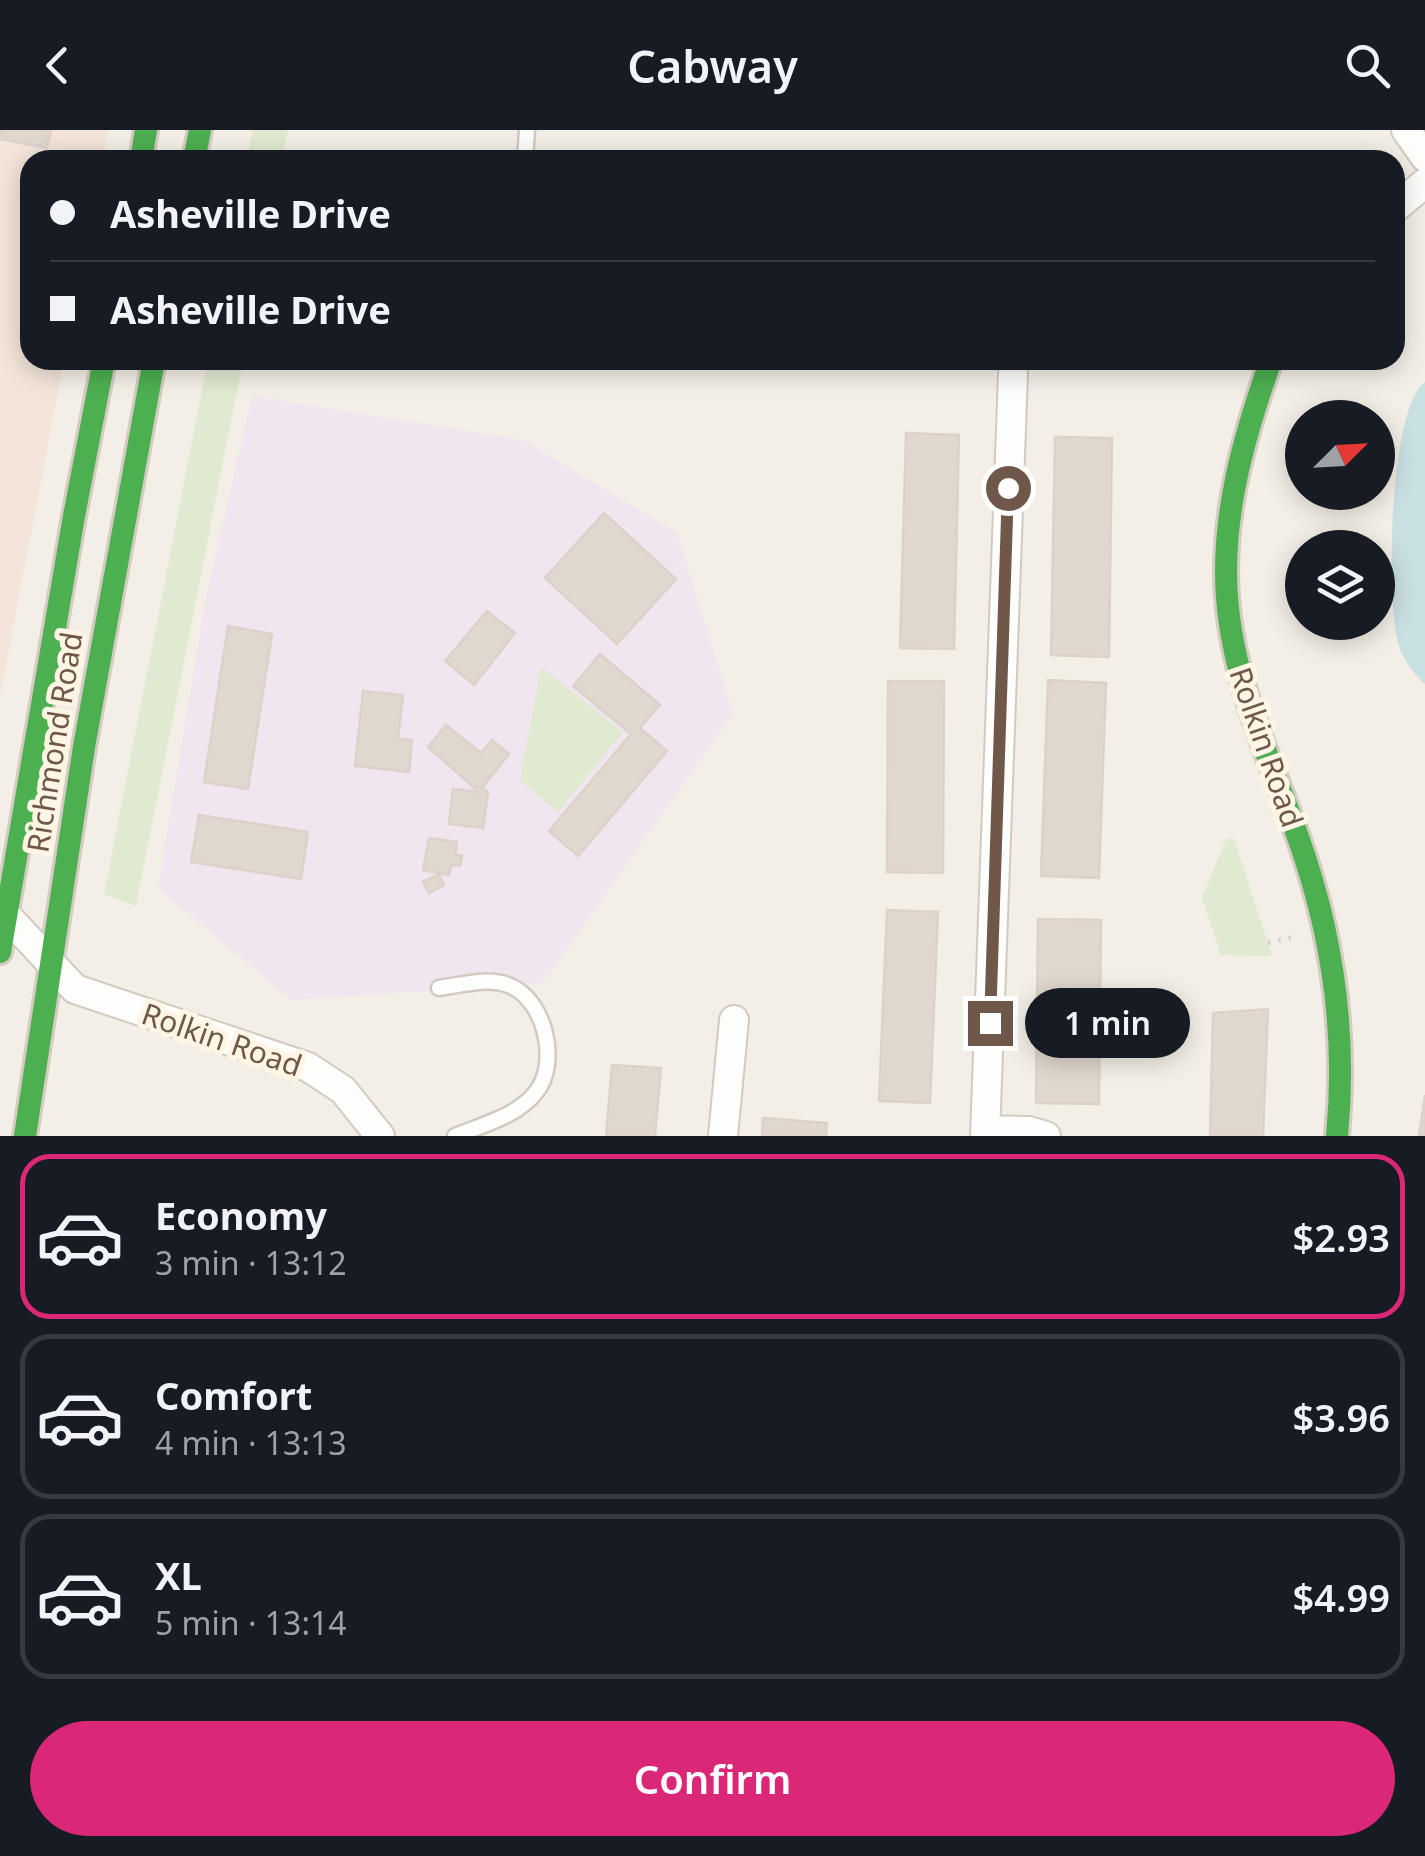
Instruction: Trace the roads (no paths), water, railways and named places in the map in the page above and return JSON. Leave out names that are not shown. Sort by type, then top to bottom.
[{"type":"main road","name":"Richmond Road","points":[[0,952],[3,914],[102,370]]},
{"type":"main road","name":"Richmond Road","points":[[26,1136],[106,608],[152,370]]},
{"type":"main road","name":"Rolkin Road","points":[[1267,370],[1240,447],[1231,492],[1227,600],[1236,658],[1250,708],[1310,873],[1335,970],[1343,1042],[1337,1136]]},
{"type":"street","points":[[1406,130],[1425,157]]},
{"type":"street","points":[[1405,200],[1425,183]]},
{"type":"street","points":[[1012,374],[986,1133],[1029,1132],[1046,1136]]},
{"type":"street","name":"Rolkin Road","points":[[3,914],[75,989],[308,1067],[343,1090],[380,1136]]},
{"type":"street","points":[[0,973],[50,964]]},
{"type":"street","points":[[722,1136],[734,1020]]},
{"type":"lane","points":[[439,988],[489,981],[512,986],[536,1011],[548,1046],[548,1070],[538,1090],[522,1106],[455,1136]]},
{"type":"water","points":[[1425,382],[1425,684],[1404,657],[1395,624],[1393,510],[1397,465],[1413,399]]}]
